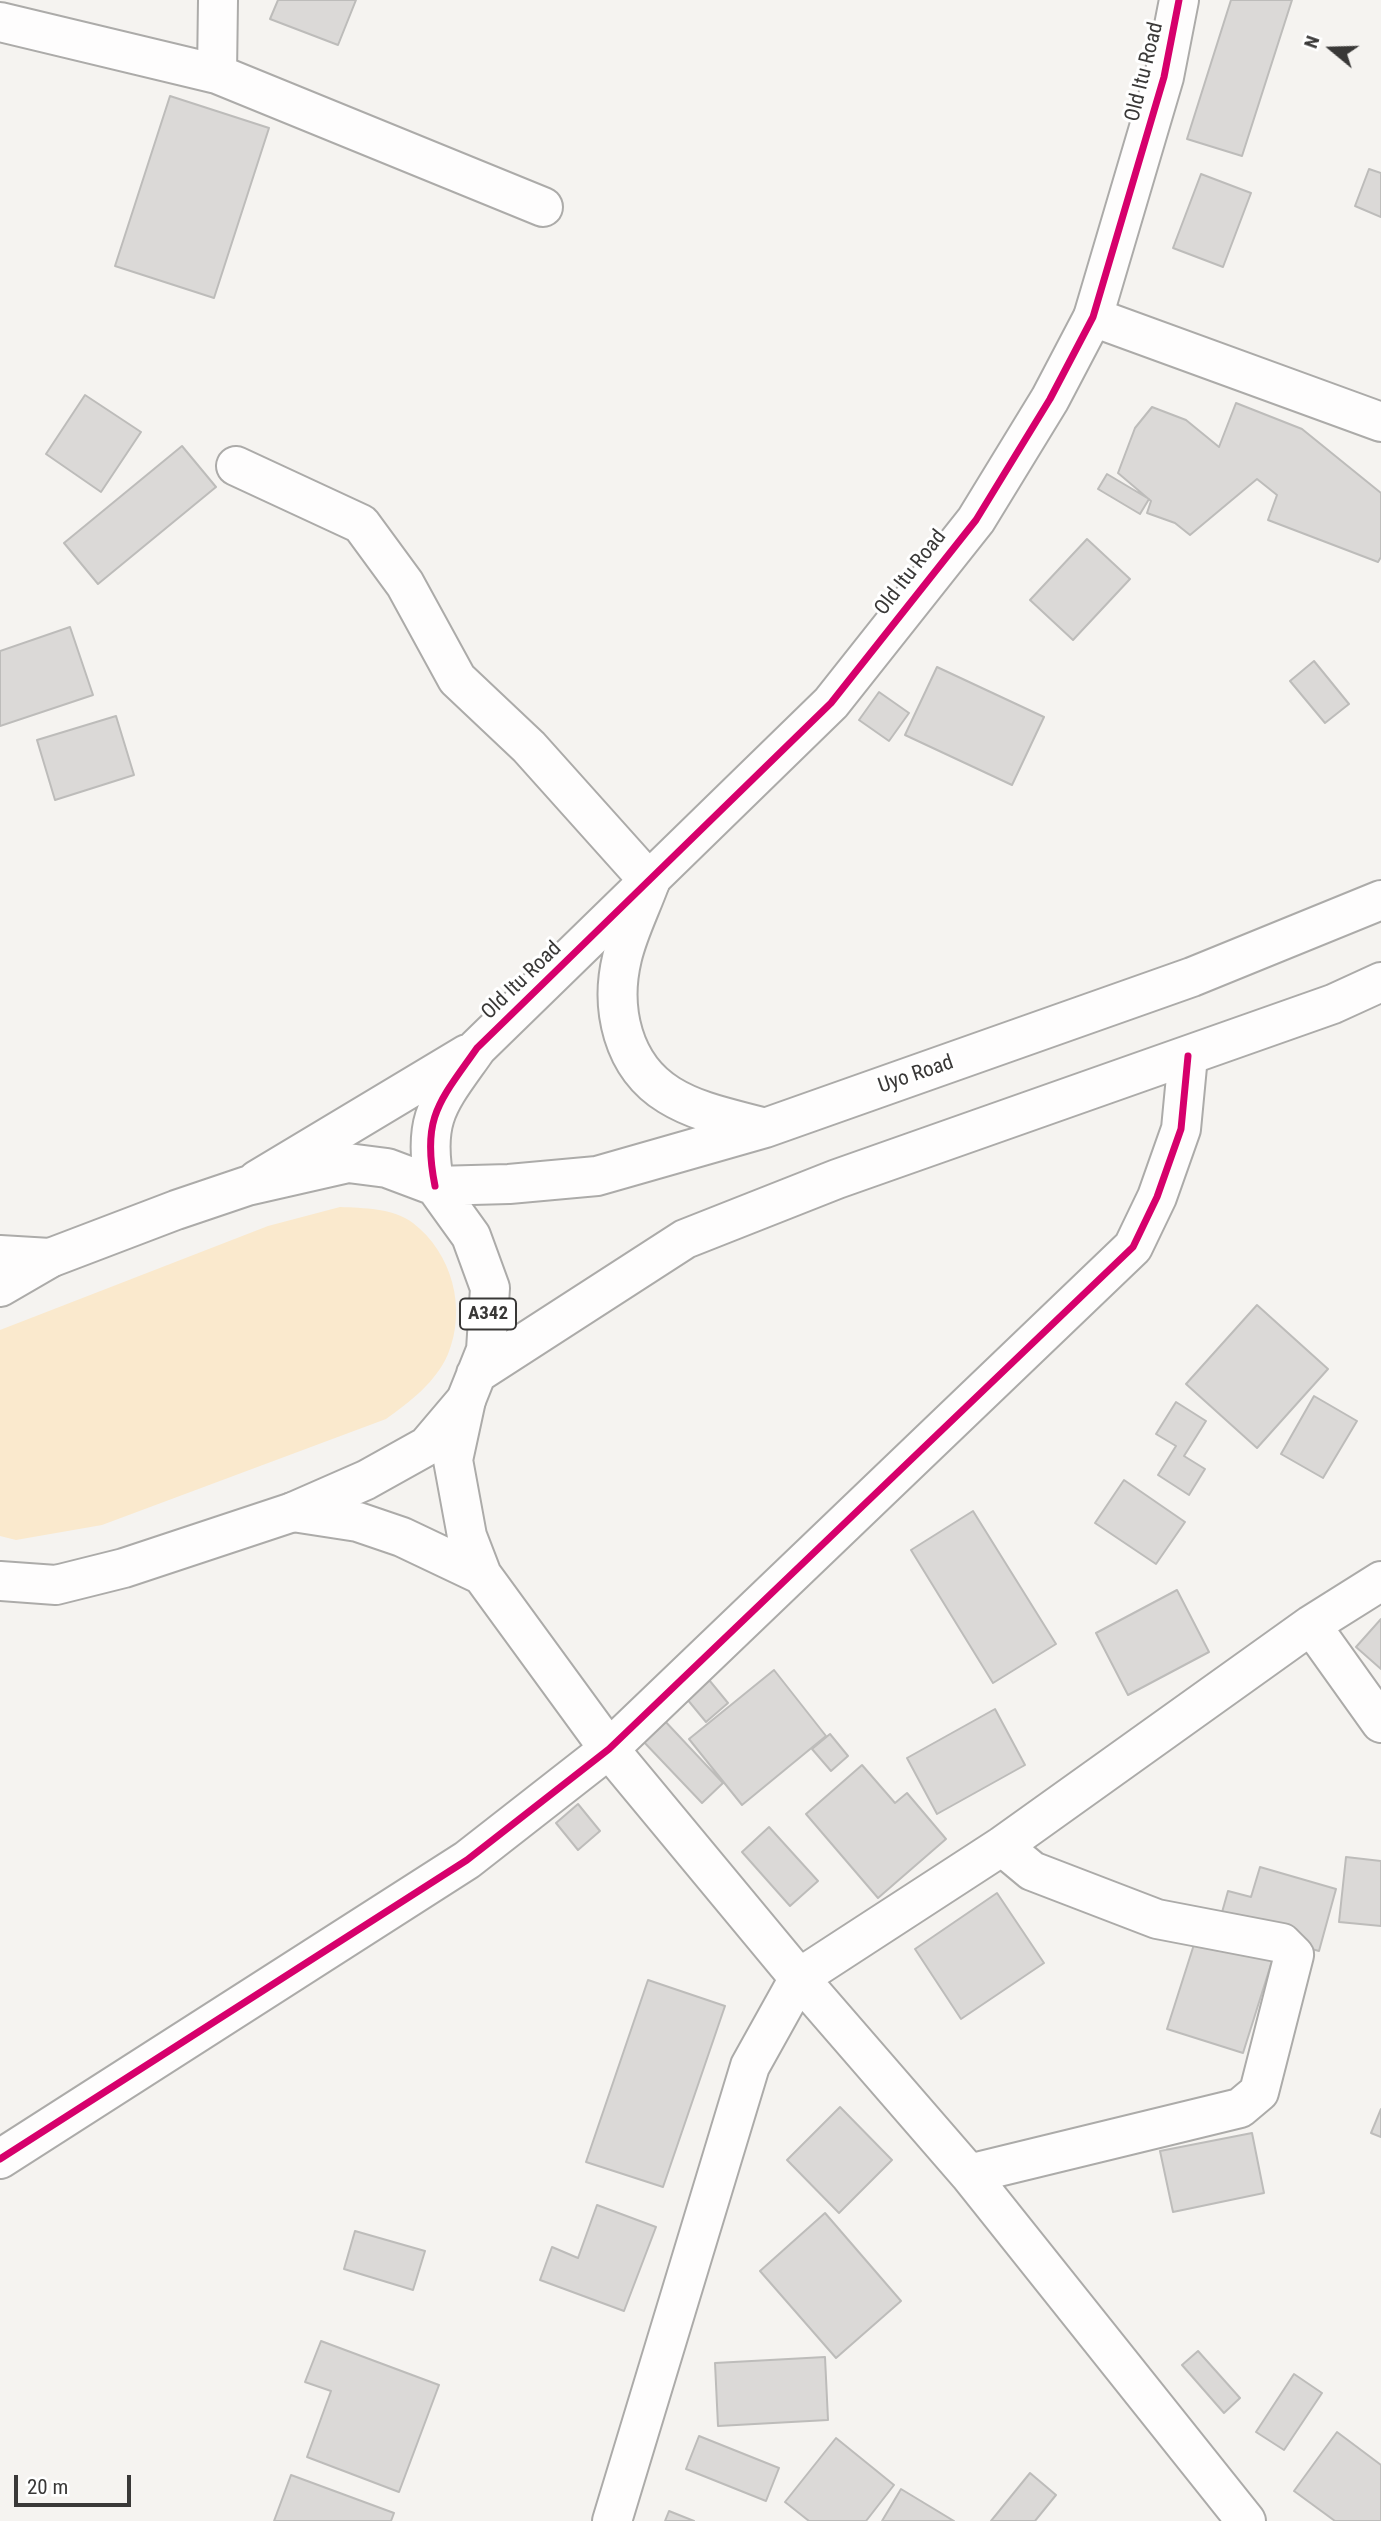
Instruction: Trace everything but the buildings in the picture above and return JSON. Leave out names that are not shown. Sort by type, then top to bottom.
[{"type":"main road","points":[[216,74],[218,0]]},
{"type":"main road","name":"Old Itu Road","points":[[477,1048],[831,704],[976,520],[1050,399],[1093,317],[1164,77],[1179,0]]},
{"type":"main road","points":[[0,22],[216,74],[543,207]]},
{"type":"main road","points":[[1093,317],[1381,422]]},
{"type":"main road","points":[[236,466],[360,524],[405,584],[457,680],[529,747],[650,882],[622,957],[616,1002],[621,1034],[638,1065],[667,1094],[700,1110],[765,1128]]},
{"type":"main road","name":"Uyo Road","points":[[435,1186],[509,1184],[597,1176],[765,1128],[1192,977],[1381,901]]},
{"type":"main road","name":"A342","points":[[471,1387],[685,1239],[837,1179],[1333,1004],[1381,982]]},
{"type":"main road","points":[[247,1186],[477,1048]]},
{"type":"main road","points":[[0,1287],[50,1258],[247,1186],[348,1163],[387,1168],[435,1186],[429,1136],[436,1107],[477,1048]]},
{"type":"main road","points":[[0,2159],[467,1860],[608,1749],[1133,1247],[1157,1197],[1181,1129],[1188,1056]]},
{"type":"main road","name":"A342","points":[[2,1586],[56,1585],[293,1512],[366,1480],[428,1446],[471,1387],[486,1350],[490,1288],[471,1236],[435,1186]]},
{"type":"main road","points":[[0,1255],[50,1258]]},
{"type":"main road","points":[[471,1387],[453,1460],[467,1536],[482,1575],[608,1749],[799,1978],[969,2174],[1246,2521]]},
{"type":"main road","points":[[293,1512],[358,1522],[391,1533],[482,1575]]},
{"type":"main road","points":[[612,2521],[750,2066],[799,1978],[1002,1846],[1311,1625],[1381,1581]]},
{"type":"main road","points":[[1311,1625],[1381,1723]]},
{"type":"main road","points":[[969,2174],[1240,2108],[1259,2092],[1294,1955],[1282,1943],[1157,1919],[1032,1871],[1002,1846]]},
{"type":"shaded area","points":[[340,1207],[378,1210],[405,1218],[426,1235],[446,1266],[456,1300],[454,1336],[443,1364],[422,1391],[386,1419],[102,1525],[16,1540],[0,1536],[0,1330],[268,1226]]},
{"type":"cycle path","points":[[435,1186],[430,1143],[432,1126],[444,1097],[477,1048],[831,703],[976,520],[1050,399],[1093,317],[1164,77],[1179,0]]},
{"type":"cycle path","points":[[0,2159],[467,1860],[609,1749],[1133,1247],[1157,1197],[1181,1129],[1188,1056]]}]
